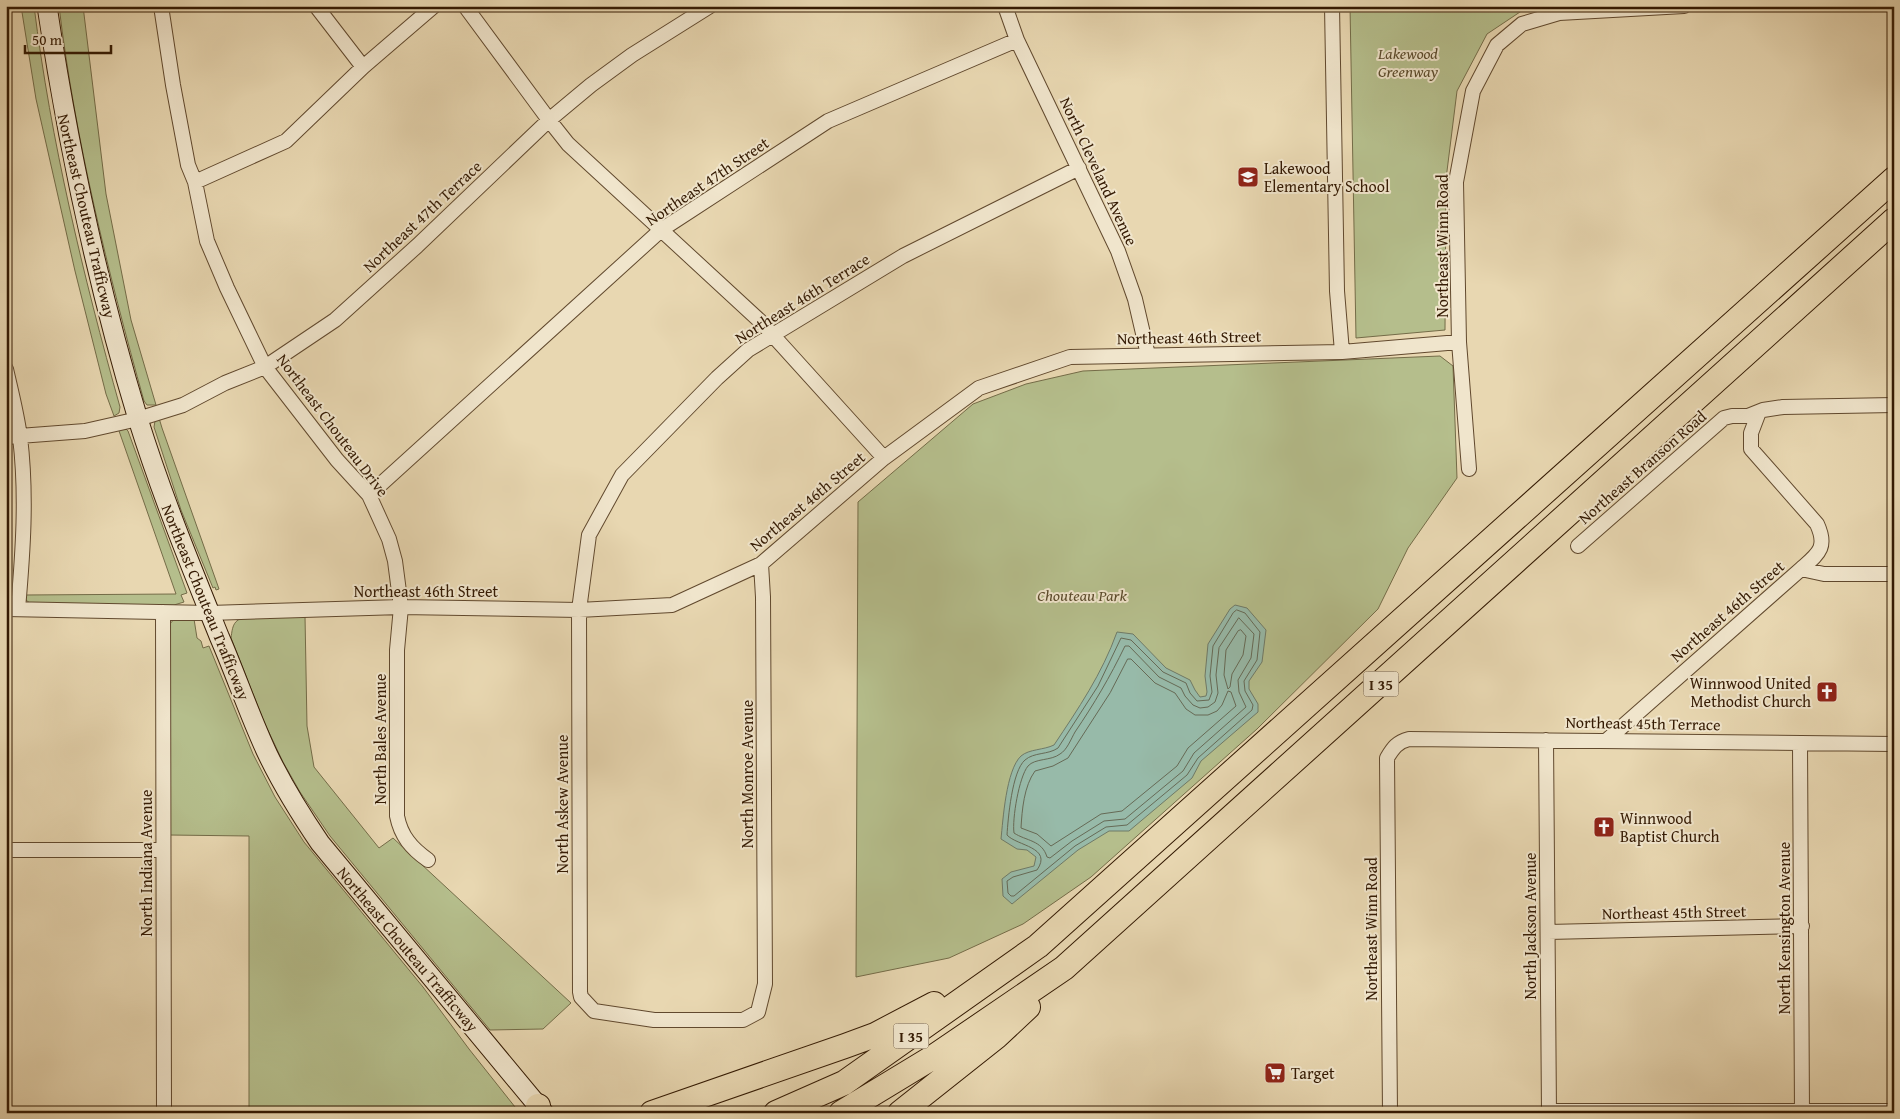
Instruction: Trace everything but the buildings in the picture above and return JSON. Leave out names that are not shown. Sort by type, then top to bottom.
[{"type":"highway","name":"I 35","points":[[776,1113],[844,1083],[1038,946],[1894,179]]},
{"type":"highway","name":"I 35","points":[[841,1113],[936,1056],[1064,968],[1894,220]]},
{"type":"highway","points":[[652,1113],[845,1046],[874,1034],[963,989],[997,966],[1038,946]]},
{"type":"highway","points":[[900,1113],[997,1036],[1052,986],[1064,968]]},
{"type":"main road","name":"Northeast Chouteau Trafficway","points":[[47,6],[60,95],[82,205],[109,317],[138,419],[169,510],[268,755],[302,816],[320,843],[540,1111]]},
{"type":"street","name":"Northeast Chouteau Drive","points":[[161,6],[188,165],[195,182],[208,241],[227,288],[265,367],[337,460],[369,495],[388,539],[395,561],[401,607]]},
{"type":"street","points":[[316,6],[363,66]]},
{"type":"street","points":[[195,182],[286,141],[363,66],[434,6]]},
{"type":"street","points":[[465,6],[568,144],[773,335],[884,458]]},
{"type":"street","name":"Northeast 47th Terrace","points":[[13,436],[85,431],[138,419],[183,405],[226,383],[265,367],[335,320],[417,246],[549,120],[591,85],[632,55],[710,6]]},
{"type":"street","name":"North Cleveland Avenue","points":[[1005,6],[1017,40],[1079,168],[1126,272],[1140,317],[1148,354]]},
{"type":"street","points":[[1332,6],[1337,291],[1342,352]]},
{"type":"street","name":"Northeast Winn Road","points":[[1469,469],[1459,342],[1456,182],[1473,91],[1497,45],[1522,24],[1559,13],[1684,6]]},
{"type":"street","name":"Northeast 47th Street","points":[[369,495],[661,230],[828,121],[1017,40]]},
{"type":"street","name":"Northeast 46th Terrace","points":[[579,610],[589,534],[622,475],[716,378],[748,350],[903,256],[1079,168]]},
{"type":"street","name":"Northeast 46th Street","points":[[12,609],[210,613],[401,607],[579,610],[672,605],[762,564],[884,458],[979,388],[1070,357],[1148,354],[1342,352],[1459,342]]},
{"type":"street","points":[[6,369],[13,436],[23,476],[25,519],[24,552],[12,609]]},
{"type":"street","points":[[1801,569],[1817,555],[1822,547],[1820,532],[1817,524],[1751,449],[1753,425],[1759,412],[1783,407],[1894,405]]},
{"type":"street","name":"Northeast Branson Road","points":[[1578,546],[1724,418],[1759,412]]},
{"type":"street","name":"North Monroe Avenue","points":[[581,997],[594,1011],[654,1020],[743,1020],[758,1012],[765,984],[762,564]]},
{"type":"street","name":"Northeast 46th Street","points":[[1607,740],[1801,569],[1824,574],[1894,574]]},
{"type":"street","name":"North Bales Avenue","points":[[401,607],[397,650],[397,816],[405,838],[415,851],[428,860]]},
{"type":"street","name":"North Askew Avenue","points":[[579,610],[581,997]]},
{"type":"street","name":"North Indiana Avenue","points":[[163,612],[164,1113]]},
{"type":"street","name":"Northeast 45th Terrace","points":[[1394,747],[1401,741],[1409,739],[1894,744]]},
{"type":"street","name":"North Jackson Avenue","points":[[1546,740],[1549,1112]]},
{"type":"street","name":"North Kensington Avenue","points":[[1800,744],[1802,1112]]},
{"type":"street","name":"Northeast Winn Road","points":[[1390,1113],[1387,758],[1394,747]]},
{"type":"street","points":[[6,850],[163,850]]},
{"type":"street","name":"Northeast 45th Street","points":[[1548,932],[1802,926]]},
{"type":"street","points":[[1549,1112],[1894,1111]]},
{"type":"green space","points":[[21,6],[34,6],[49,107],[59,158],[93,308],[120,407],[119,413],[114,416],[106,394],[75,271],[36,99]]},
{"type":"green space","points":[[59,6],[83,6],[106,194],[131,320],[156,405],[147,405],[144,401],[106,255],[83,156]]},
{"type":"green space","name":"Lakewood Greenway","points":[[1350,6],[1529,6],[1487,34],[1457,91],[1446,179],[1445,330],[1356,338]]},
{"type":"green space","name":"Chouteau Park","points":[[1440,356],[1453,366],[1457,478],[1408,548],[1378,609],[1257,729],[1091,877],[1023,924],[949,958],[856,977],[858,502],[973,404],[1026,384],[1083,371]]},
{"type":"green space","points":[[159,418],[219,589],[213,588],[181,510],[154,427],[155,421]]},
{"type":"green space","points":[[118,428],[125,428],[128,431],[187,593],[181,595],[184,602],[174,605],[31,604],[24,595],[176,594]]},
{"type":"green space","points":[[305,616],[307,726],[314,767],[379,848],[393,838],[571,1003],[543,1029],[490,1030],[330,836],[300,792],[264,722],[231,638],[235,624],[243,618]]},
{"type":"green space","points":[[176,617],[194,619],[197,638],[201,641],[203,648],[209,646],[253,754],[275,797],[304,842],[423,987],[519,1112],[249,1113],[249,836],[169,835],[168,626]]},
{"type":"water","points":[[1235,605],[1247,608],[1266,630],[1262,662],[1249,681],[1249,689],[1258,704],[1258,712],[1201,761],[1192,778],[1129,831],[1109,831],[1078,850],[1012,904],[1003,896],[1002,879],[1011,872],[1034,866],[1036,857],[1027,850],[1017,849],[1001,839],[1009,783],[1016,763],[1021,756],[1054,745],[1097,677],[1117,632],[1133,634],[1166,668],[1190,680],[1200,697],[1206,696],[1205,676],[1208,644],[1230,609]]},
{"type":"place","name":"Lakewood Elementary School","points":[[1248,177]]},
{"type":"place","name":"Winnwood United Methodist Church","points":[[1827,692]]},
{"type":"place","name":"Winnwood Baptist Church","points":[[1604,827]]},
{"type":"place","name":"Target","points":[[1275,1073]]}]
